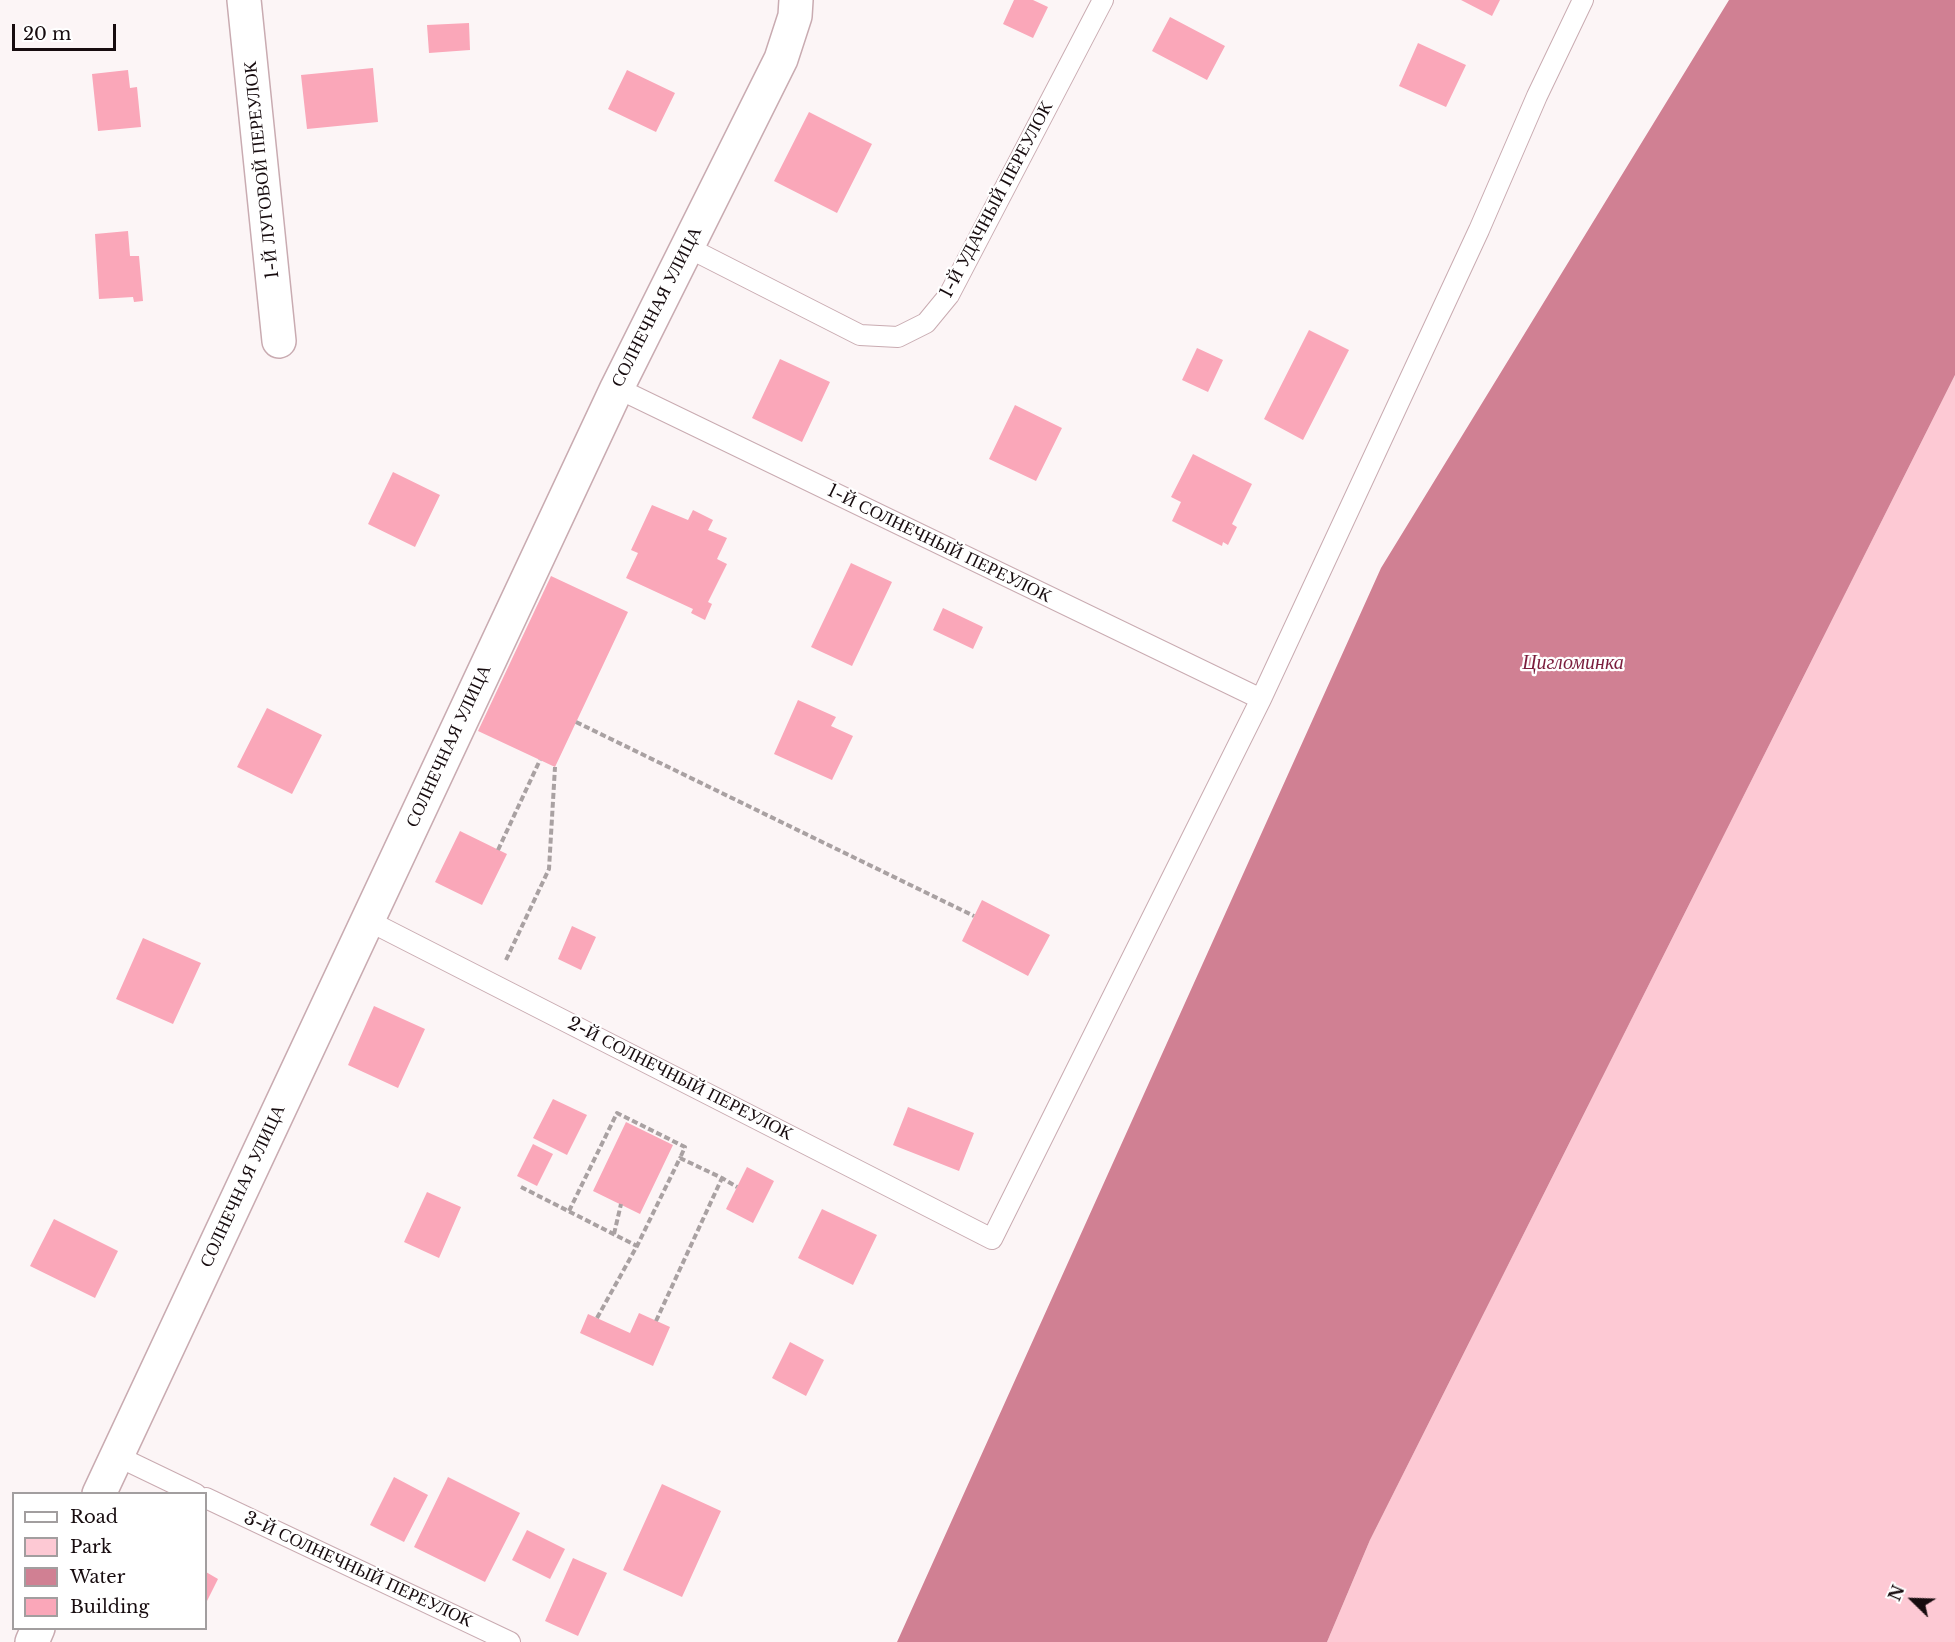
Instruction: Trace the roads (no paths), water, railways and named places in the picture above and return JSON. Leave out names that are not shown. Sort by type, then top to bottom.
[{"type":"street","name":"1-Й ЛУГОВОЙ ПЕРЕУЛОК","points":[[244,0],[279,341]]},
{"type":"street","name":"СОЛНЕЧНАЯ УЛИЦА","points":[[100,1492],[616,388],[781,59],[795,16],[796,0]]},
{"type":"lane","name":"1-Й УДАЧНЫЙ ПЕРЕУЛОК","points":[[687,247],[860,335],[898,337],[926,323],[949,295],[1103,0]]},
{"type":"lane","points":[[1261,699],[1479,230],[1537,96],[1582,0]]},
{"type":"lane","name":"1-Й СОЛНЕЧНЫЙ ПЕРЕУЛОК","points":[[616,388],[1261,699]]},
{"type":"lane","name":"2-Й СОЛНЕЧНЫЙ ПЕРЕУЛОК","points":[[367,920],[992,1239],[1261,699]]},
{"type":"lane","points":[[117,1456],[192,1492]]},
{"type":"lane","name":"3-Й СОЛНЕЧНЫЙ ПЕРЕУЛОК","points":[[207,1498],[510,1642]]},
{"type":"water","name":"Цигломинка","points":[[1729,0],[1955,0],[1955,375],[1370,1540],[1327,1642],[897,1642],[1381,568]]}]
